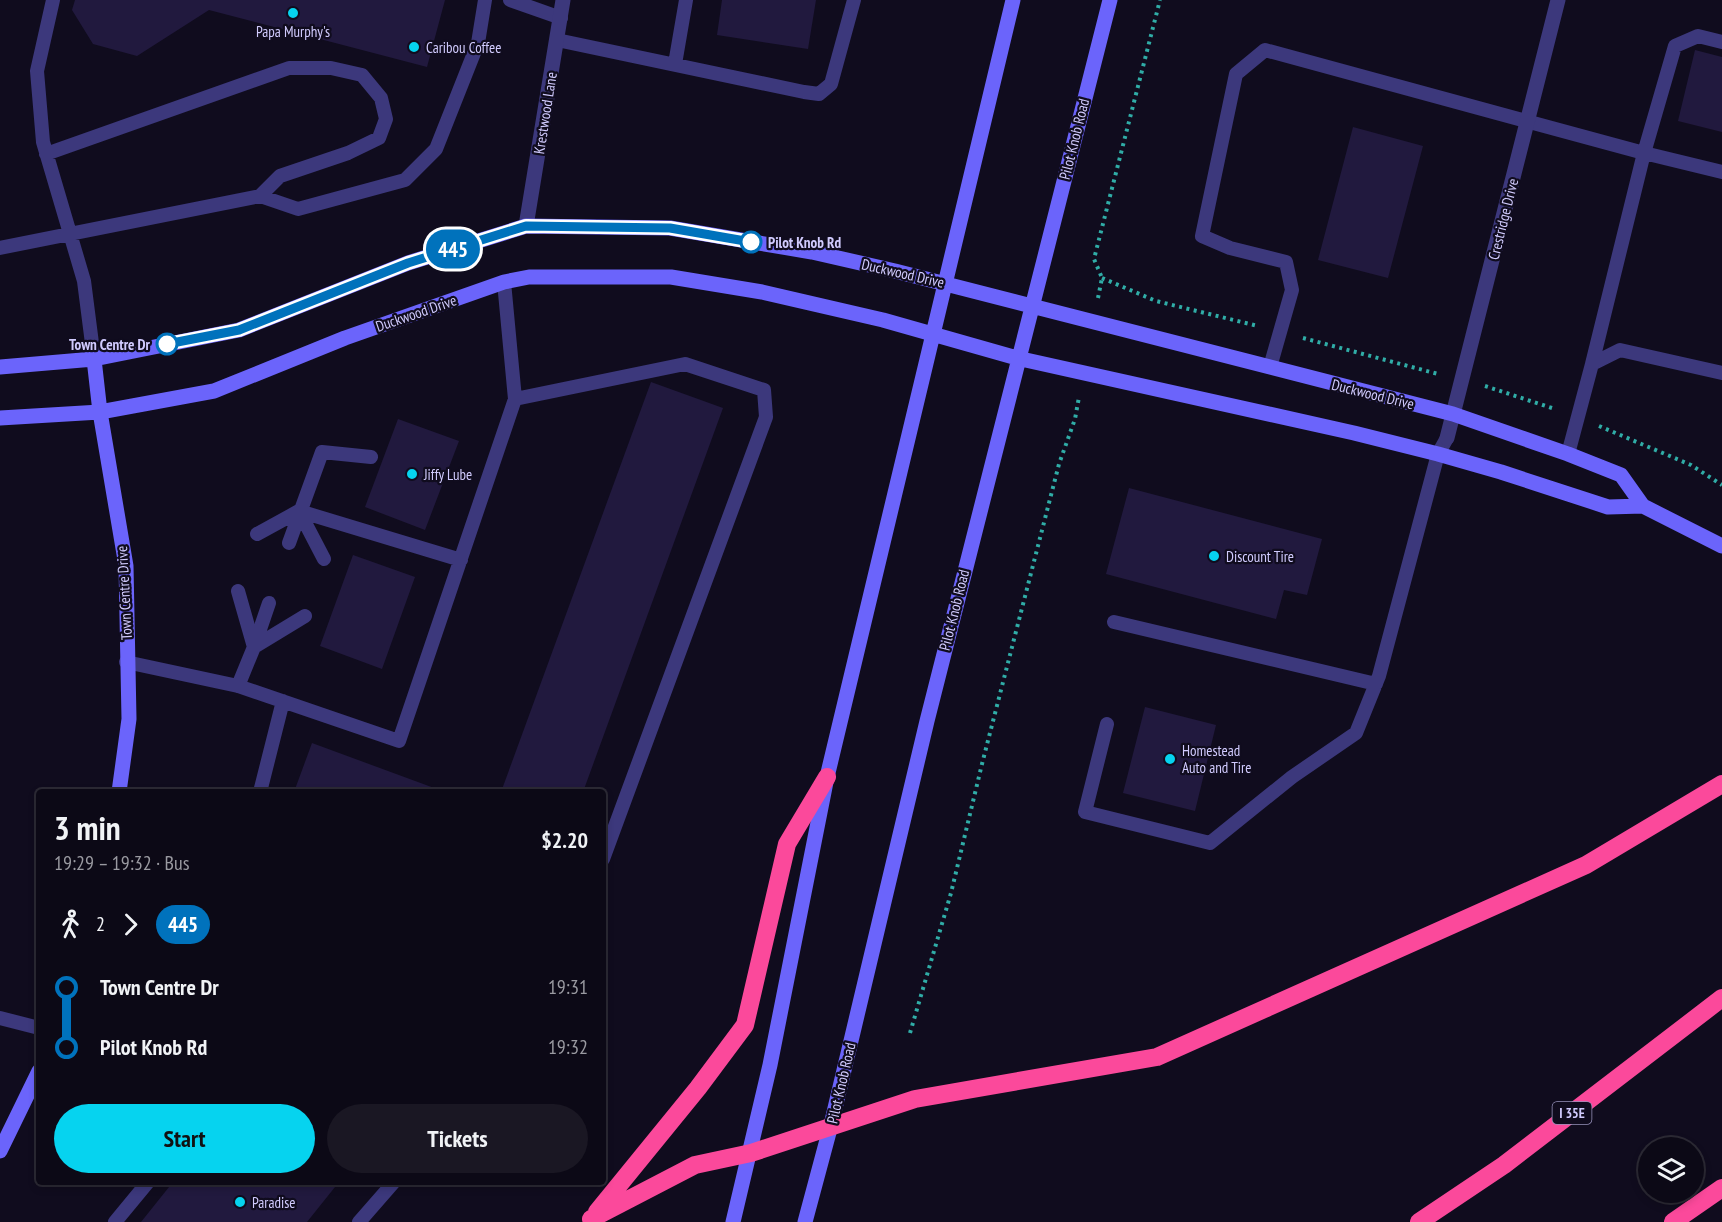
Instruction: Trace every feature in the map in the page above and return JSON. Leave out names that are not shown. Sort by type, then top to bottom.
[{"type":"highway","points":[[589,1221],[698,1088],[745,1025],[787,844],[827,777]]},
{"type":"highway","points":[[589,1221],[695,1165],[751,1153],[915,1099],[1157,1057],[1586,865],[1722,784]]},
{"type":"highway","name":"I 35E","points":[[1419,1222],[1504,1165],[1722,998]]},
{"type":"highway","points":[[1673,1222],[1722,1188]]},
{"type":"street","name":"Krestwood Lane","points":[[526,226],[563,0]]},
{"type":"street","points":[[733,1222],[751,1153],[827,777],[1013,0]]},
{"type":"street","name":"Pilot Knob Road","points":[[805,1222],[831,1125],[927,721],[1017,358],[1110,0]]},
{"type":"street","name":"Crestridge Drive","points":[[1447,438],[1558,0]]},
{"type":"street","name":"Duckwood Drive","points":[[0,367],[94,359],[239,330],[408,263],[526,226],[670,228],[812,252],[944,283],[1453,414],[1568,454],[1621,476],[1643,506],[1722,546]]},
{"type":"street","name":"Duckwood Drive","points":[[0,418],[100,412],[214,391],[345,338],[504,282],[529,277],[671,277],[762,292],[883,320],[1017,358],[1438,454],[1502,472],[1608,507],[1643,506]]},
{"type":"street","name":"Town Centre Drive","points":[[94,359],[100,412],[126,566],[126,662],[129,719],[119,789]]},
{"type":"street","points":[[0,1151],[36,1077]]},
{"type":"lane","points":[[53,0],[37,71],[43,142],[84,281],[94,359]]},
{"type":"lane","points":[[0,248],[260,196],[298,209],[405,180],[436,149],[478,43],[485,0]]},
{"type":"lane","points":[[510,0],[561,18]]},
{"type":"lane","points":[[675,64],[686,0]]},
{"type":"lane","points":[[557,40],[819,94],[831,84],[854,0]]},
{"type":"lane","points":[[1568,454],[1644,153],[1675,46],[1698,36],[1722,42]]},
{"type":"lane","points":[[1270,367],[1292,290],[1286,261],[1230,248],[1202,236],[1236,74],[1265,50],[1527,122],[1722,172]]},
{"type":"lane","points":[[46,153],[289,68],[331,68],[362,75],[381,98],[386,119],[379,138],[348,153],[280,176],[260,196]]},
{"type":"lane","points":[[126,662],[238,686],[399,741],[515,399],[504,282]]},
{"type":"lane","points":[[1592,364],[1620,350],[1722,373]]},
{"type":"lane","points":[[515,399],[685,364],[764,390],[766,417],[606,851]]},
{"type":"lane","points":[[1107,724],[1085,812],[1210,843],[1292,777],[1356,733],[1376,684],[1438,454],[1447,438]]},
{"type":"lane","points":[[289,543],[322,452],[371,458]]},
{"type":"lane","points":[[257,534],[299,511],[462,560]]},
{"type":"lane","points":[[299,511],[324,559]]},
{"type":"lane","points":[[238,591],[254,647]]},
{"type":"lane","points":[[238,686],[269,603]]},
{"type":"lane","points":[[254,647],[305,616]]},
{"type":"lane","points":[[1114,622],[1376,684]]},
{"type":"lane","points":[[261,789],[283,701]]},
{"type":"lane","points":[[0,1018],[36,1027]]},
{"type":"lane","points":[[115,1222],[146,1185]]},
{"type":"lane","points":[[359,1222],[391,1185]]},
{"type":"path","points":[[1093,321],[1102,278],[1094,260],[1160,0]]},
{"type":"path","points":[[1102,278],[1156,301],[1502,391],[1578,416],[1691,465],[1722,485]]},
{"type":"path","points":[[910,1034],[951,893],[1059,464],[1075,418],[1085,373]]},
{"type":"building","points":[[75,0],[445,0],[427,67],[209,10],[137,56],[93,44],[72,10]]},
{"type":"building","points":[[722,0],[816,0],[808,49],[717,35]]},
{"type":"building","points":[[1695,50],[1722,57],[1722,132],[1678,121]]},
{"type":"building","points":[[1353,127],[1423,146],[1388,278],[1318,260]]},
{"type":"building","points":[[651,382],[723,408],[584,789],[502,789]]},
{"type":"building","name":"Jiffy Lube","points":[[398,419],[459,441],[425,530],[365,507]]},
{"type":"building","name":"Discount Tire","points":[[1129,488],[1322,539],[1307,595],[1284,590],[1276,619],[1106,574]]},
{"type":"building","points":[[353,555],[415,577],[382,669],[320,646]]},
{"type":"building","name":"Homestead Auto and Tire","points":[[1145,707],[1216,725],[1195,811],[1123,793]]},
{"type":"building","points":[[312,743],[437,789],[295,789]]},
{"type":"building","name":"Paradise","points":[[171,1185],[337,1185],[307,1222],[141,1222]]},
{"type":"bus line","name":"445","points":[[167,344],[239,330],[408,263],[526,226],[670,228],[751,242]]},
{"type":"place","name":"Papa Murphy's","points":[[293,13]]},
{"type":"place","name":"Caribou Coffee","points":[[414,47]]},
{"type":"place","name":"Pilot Knob Rd","points":[[751,242]]},
{"type":"place","name":"Town Centre Dr","points":[[167,344]]},
{"type":"place","name":"Jiffy Lube","points":[[412,474]]},
{"type":"place","name":"Discount Tire","points":[[1214,556]]},
{"type":"place","name":"Homestead Auto and Tire","points":[[1170,759]]},
{"type":"place","name":"Paradise","points":[[240,1202]]}]
